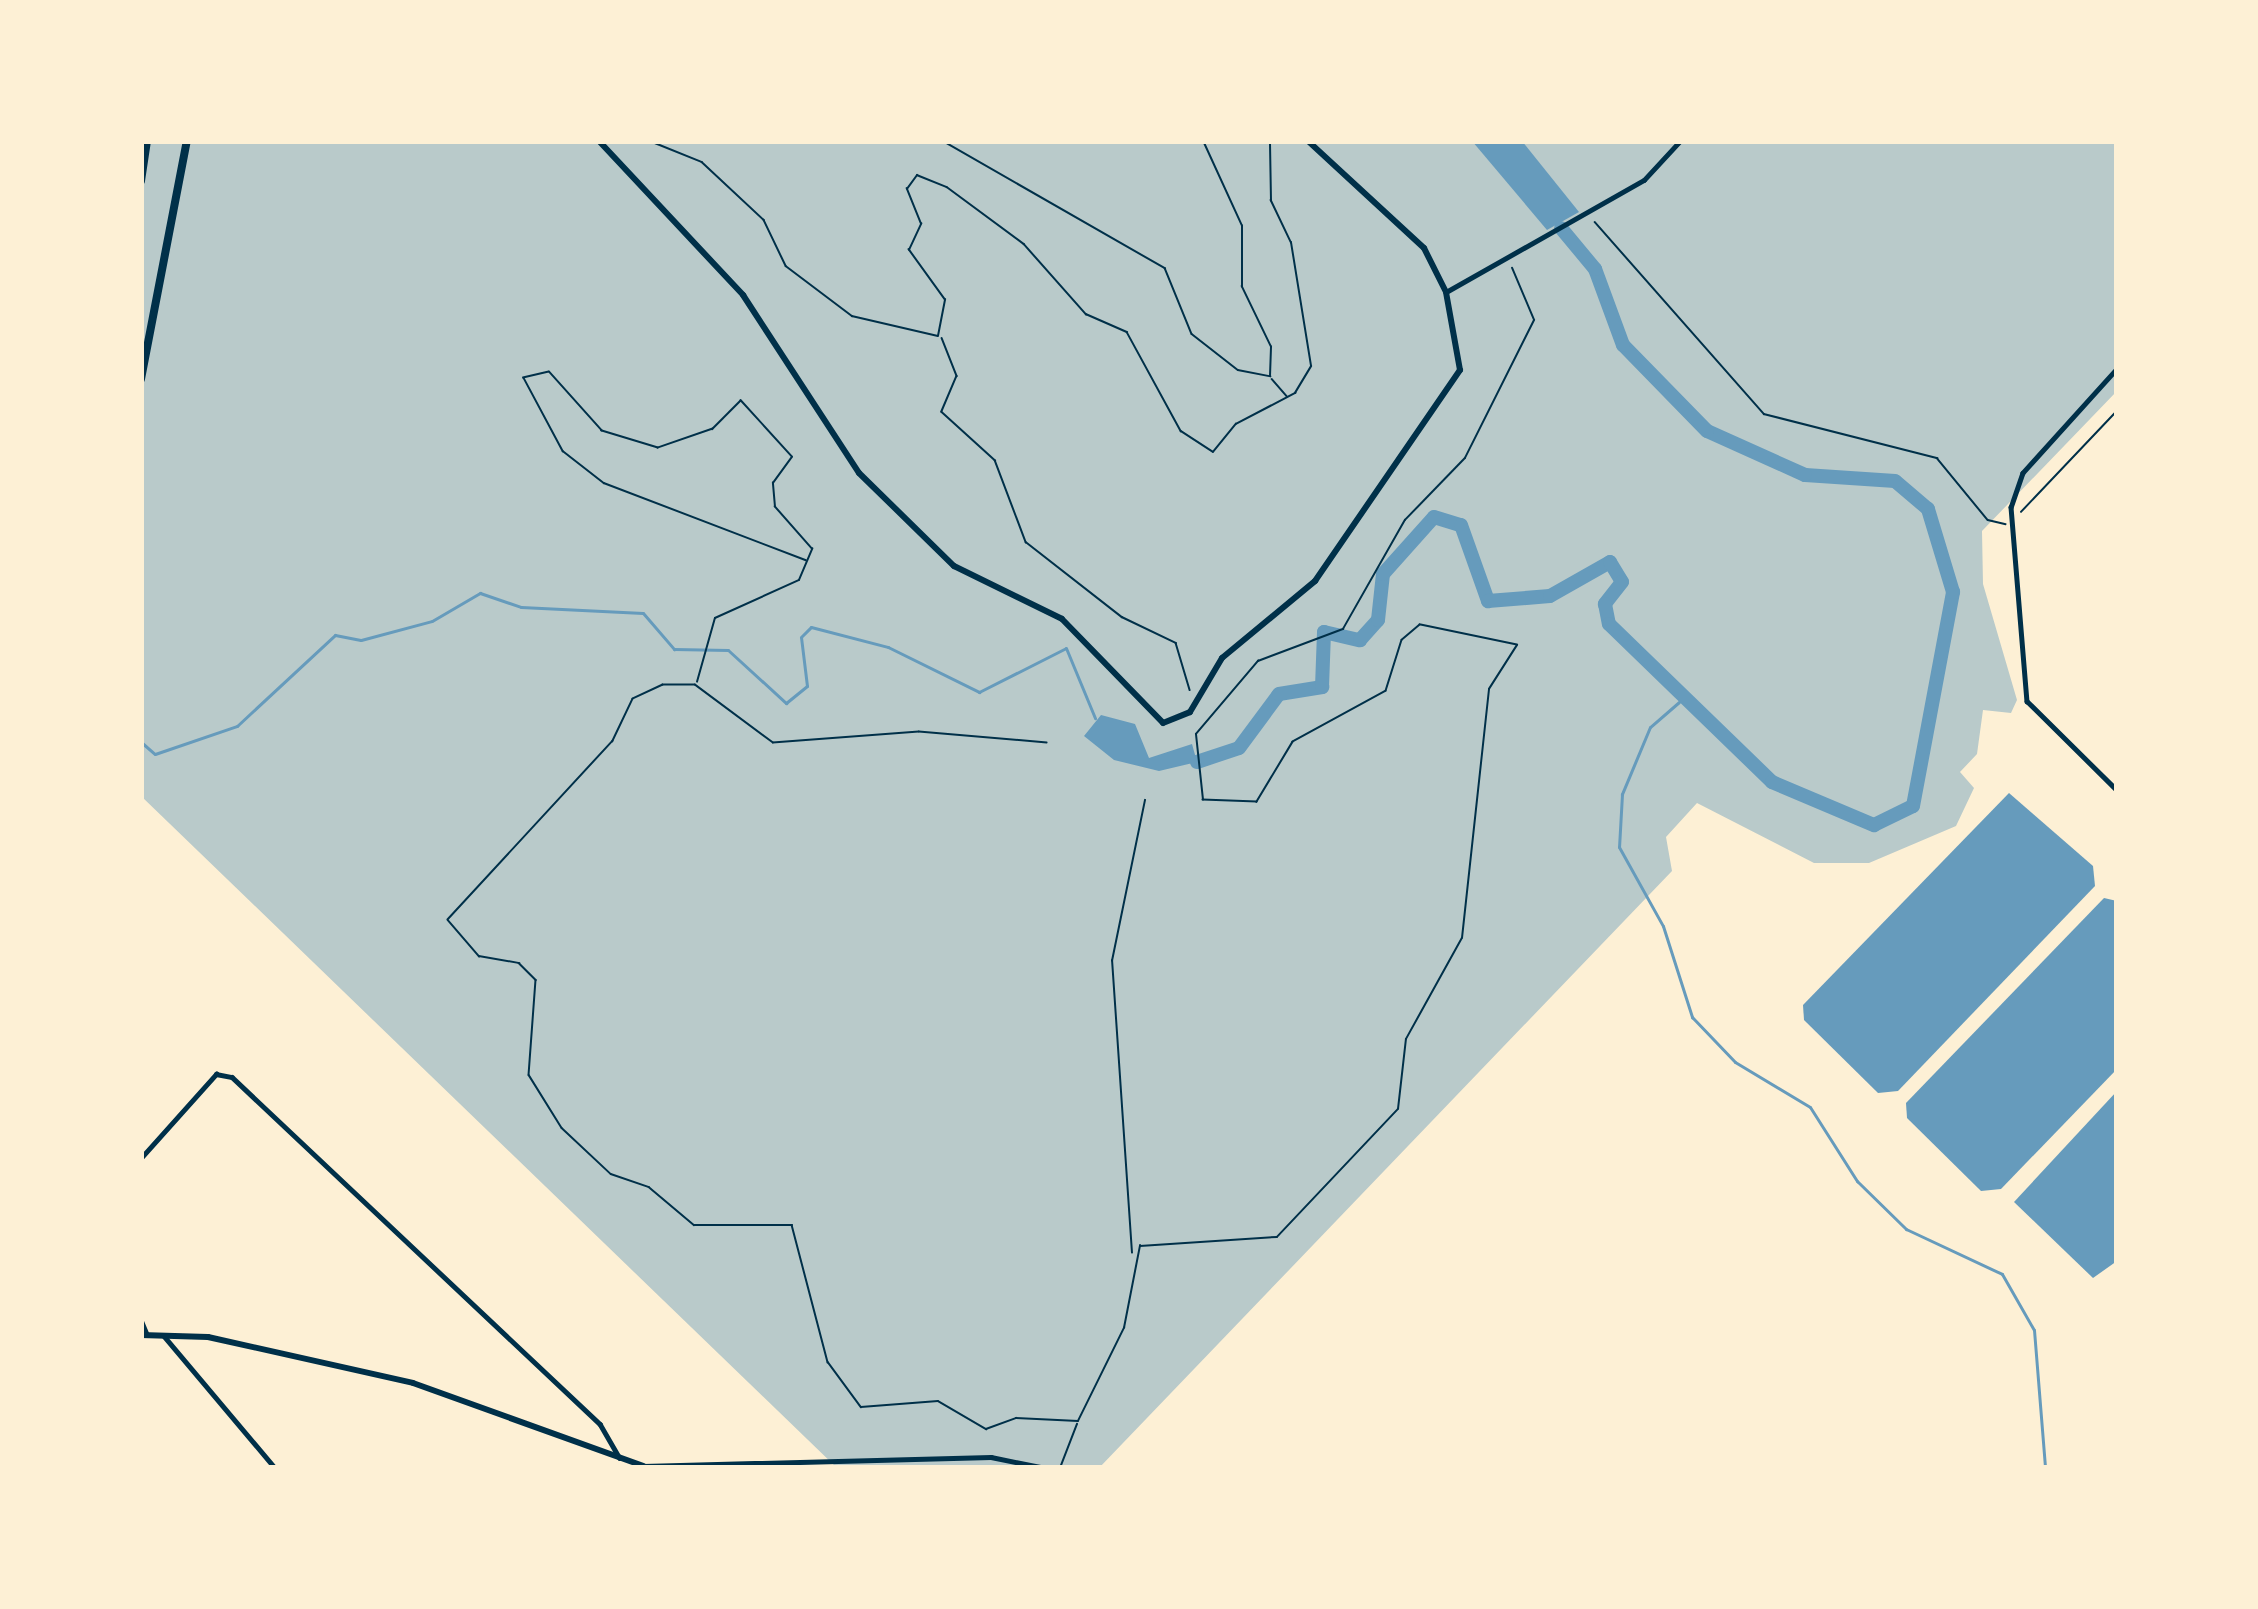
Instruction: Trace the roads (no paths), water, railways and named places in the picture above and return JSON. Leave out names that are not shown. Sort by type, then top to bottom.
[{"type":"highway","points":[[141,181],[146,141]]},
{"type":"highway","points":[[141,379],[187,141]]},
{"type":"street","points":[[599,141],[743,295],[844,454],[939,555],[1055,613],[1162,723],[1190,712],[1233,647],[1315,580],[1450,396],[1461,346],[1446,292],[1413,235],[1309,141]]},
{"type":"street","points":[[1446,292],[1654,173],[1680,141]]},
{"type":"street","points":[[2117,369],[2017,480],[2012,519],[2027,701],[2052,738],[2117,790]]},
{"type":"street","points":[[141,1158],[216,1074],[236,1079],[600,1424],[620,1458]]},
{"type":"street","points":[[141,1320],[144,1335],[163,1334],[452,1394],[645,1467],[991,1457],[1045,1468]]},
{"type":"street","points":[[163,1334],[180,1367],[275,1468]]},
{"type":"water","points":[[1472,141],[1522,141],[1579,212],[1547,230]]},
{"type":"water","points":[[1101,715],[1135,724],[1149,758],[1192,744],[1197,762],[1159,771],[1114,760],[1084,736]]},
{"type":"water","points":[[2009,793],[2093,866],[2095,886],[1898,1091],[1878,1093],[1804,1020],[1803,1005]]},
{"type":"water","points":[[2104,898],[2117,901],[2117,1069],[2001,1189],[1981,1191],[1907,1118],[1906,1103]]},
{"type":"water","points":[[2117,1091],[2117,1261],[2093,1278],[2014,1202]]},
{"type":"waterway","points":[[1197,762],[1239,748],[1279,694],[1322,687],[1324,632],[1360,640],[1378,620],[1383,574],[1434,517],[1461,525],[1488,601],[1550,596],[1610,562],[1622,582],[1605,604],[1609,624],[1772,782],[1874,825],[1913,806],[1953,592],[1928,509],[1895,481],[1805,475],[1707,431],[1623,345],[1595,269],[1561,228]]},
{"type":"waterway","points":[[141,742],[155,754],[237,726],[335,635],[361,640],[432,621],[480,593],[521,607],[643,613],[674,649],[728,650],[786,703],[807,686],[801,637],[811,627],[888,647],[979,692],[1066,648],[1095,718]]},
{"type":"waterway","points":[[1679,702],[1650,727],[1622,794],[1619,847],[1663,926],[1692,1017],[1735,1062],[1810,1107],[1857,1181],[1906,1229],[2002,1274],[2034,1330],[2045,1468]]}]
